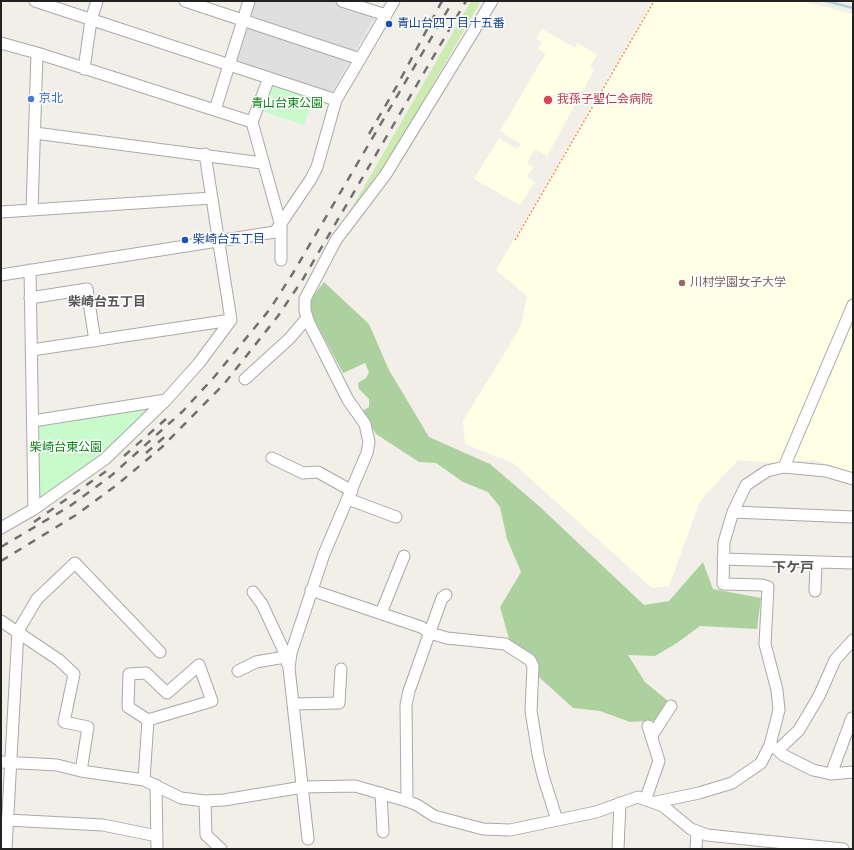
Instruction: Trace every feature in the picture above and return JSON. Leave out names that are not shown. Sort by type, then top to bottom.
[{"type":"street","points":[[34,1],[336,100]]},
{"type":"street","points":[[84,69],[91,20],[96,1]]},
{"type":"street","points":[[185,1],[360,59]]},
{"type":"street","points":[[214,110],[249,1]]},
{"type":"street","points":[[342,1],[386,16]]},
{"type":"street","points":[[1,275],[275,232],[311,179],[317,167],[336,100],[394,1]]},
{"type":"street","points":[[287,662],[324,554],[367,453],[369,442],[365,424],[348,400],[307,318],[304,305],[305,299],[336,240],[386,174],[492,1]]},
{"type":"street","points":[[1,44],[37,53],[252,122]]},
{"type":"street","points":[[32,210],[37,53]]},
{"type":"street","points":[[269,78],[252,122],[280,226],[281,260]]},
{"type":"street","points":[[34,133],[205,154],[262,163]]},
{"type":"street","points":[[1,528],[34,508],[104,459],[166,400],[199,363],[231,320],[205,154]]},
{"type":"street","points":[[1,212],[212,198]]},
{"type":"street","points":[[30,270],[34,508]]},
{"type":"street","points":[[30,298],[87,289],[96,341]]},
{"type":"street","points":[[784,467],[853,305]]},
{"type":"street","points":[[245,379],[290,338],[307,318]]},
{"type":"street","points":[[32,350],[231,320]]},
{"type":"street","points":[[32,421],[166,400]]},
{"type":"street","points":[[272,458],[303,473],[318,472],[350,495],[396,517]]},
{"type":"street","points":[[774,748],[779,710],[777,690],[765,644],[768,587],[762,585],[722,584],[724,542],[733,512],[746,485],[767,471],[784,467],[826,471],[853,479]]},
{"type":"street","points":[[733,512],[853,517]]},
{"type":"street","points":[[382,613],[404,556]]},
{"type":"street","points":[[723,559],[853,563]]},
{"type":"street","points":[[815,591],[816,562]]},
{"type":"street","points":[[6,849],[6,762],[18,631],[37,599],[75,563],[160,652]]},
{"type":"street","points":[[311,590],[382,613],[446,638],[471,642],[504,644],[530,660],[533,666],[530,711],[542,776],[557,820]]},
{"type":"street","points":[[253,592],[262,604],[287,662],[308,839]]},
{"type":"street","points":[[407,801],[406,705],[409,692],[442,598],[446,595]]},
{"type":"street","points":[[1,621],[59,660],[74,674],[64,722],[88,727],[81,771]]},
{"type":"street","points":[[6,762],[57,764],[81,771],[144,780],[181,798],[205,801],[224,800],[303,787],[355,786],[407,801],[417,805],[434,816],[483,829],[510,830],[596,812],[632,798],[651,800],[699,793],[732,783],[761,763],[774,748],[799,730],[819,696],[835,660],[853,640]]},
{"type":"street","points":[[238,671],[256,662],[287,662]]},
{"type":"street","points":[[199,666],[212,701],[148,720],[128,707],[129,674],[146,673],[167,693],[199,666]]},
{"type":"street","points":[[293,704],[339,703],[341,669]]},
{"type":"street","points":[[651,800],[658,761],[650,732],[671,706]]},
{"type":"street","points":[[831,774],[852,718]]},
{"type":"street","points":[[144,780],[148,720]]},
{"type":"street","points":[[774,748],[783,755],[804,766],[831,774],[853,772]]},
{"type":"street","points":[[156,786],[157,849]]},
{"type":"street","points":[[381,793],[383,832]]},
{"type":"street","points":[[651,800],[664,806],[697,832],[707,835],[843,849]]},
{"type":"street","points":[[205,801],[206,835],[221,849]]},
{"type":"street","points":[[618,849],[620,803]]},
{"type":"street","points":[[7,820],[103,825],[157,836]]},
{"type":"street","points":[[696,849],[697,832]]},
{"type":"path","points":[[515,240],[654,1]]},
{"type":"shaded area","points":[[255,1],[331,1],[375,17],[332,93],[234,63]]},
{"type":"shaded area","name":"川村学園女子大学","points":[[652,1],[803,1],[853,14],[853,473],[815,460],[777,463],[738,460],[700,501],[669,586],[652,588],[513,463],[465,444],[463,421],[521,326],[527,296],[496,270]]},
{"type":"shaded area","name":"我孫子聖仁会病院","points":[[542,29],[575,48],[578,43],[597,55],[590,67],[594,70],[547,156],[535,149],[527,163],[533,167],[527,177],[535,182],[520,205],[474,179],[499,138],[517,149],[521,144],[500,131],[546,53],[538,49],[542,42],[536,39]]},
{"type":"green space","points":[[471,1],[481,1],[394,152],[346,218]]},
{"type":"green space","name":"青山台東公園","points":[[273,84],[313,98],[304,125],[262,111],[270,86]]},
{"type":"green space","points":[[324,282],[369,324],[389,370],[429,437],[490,464],[539,506],[644,605],[669,601],[703,562],[713,589],[761,598],[757,629],[700,626],[677,643],[655,656],[628,655],[645,682],[668,701],[664,720],[630,722],[600,711],[573,708],[540,678],[511,646],[500,607],[521,572],[507,539],[500,507],[488,492],[463,482],[436,463],[419,462],[376,434],[362,411],[369,407],[369,399],[359,389],[358,383],[366,378],[369,372],[365,363],[343,373],[315,321],[310,308],[311,299]]},
{"type":"green space","name":"柴崎台東公園","points":[[146,406],[150,410],[85,470],[37,502],[36,425]]},
{"type":"waterway","points":[[826,1],[853,8]]},
{"type":"railway","points":[[369,134],[398,84],[442,1]]},
{"type":"railway","points":[[1,547],[70,506],[112,475],[183,411],[215,376],[270,309],[293,273],[453,1]]},
{"type":"railway","points":[[1,561],[76,515],[118,484],[162,447],[224,384],[278,316],[303,279],[466,1]]},
{"type":"railway","points":[[124,456],[166,419]]},
{"type":"railway","points":[[146,453],[169,433]]},
{"type":"railway","points":[[34,522],[112,467]]},
{"type":"place","name":"青山台四丁目十五番","points":[[389,24]]},
{"type":"place","name":"京北","points":[[31,99]]},
{"type":"place","name":"我孫子聖仁会病院","points":[[548,100]]},
{"type":"place","name":"柴崎台五丁目","points":[[185,240]]},
{"type":"place","name":"川村学園女子大学","points":[[682,283]]},
{"type":"district","name":"柴崎台五丁目","points":[[107,303]]},
{"type":"district","name":"下ケ戸","points":[[793,569]]}]
